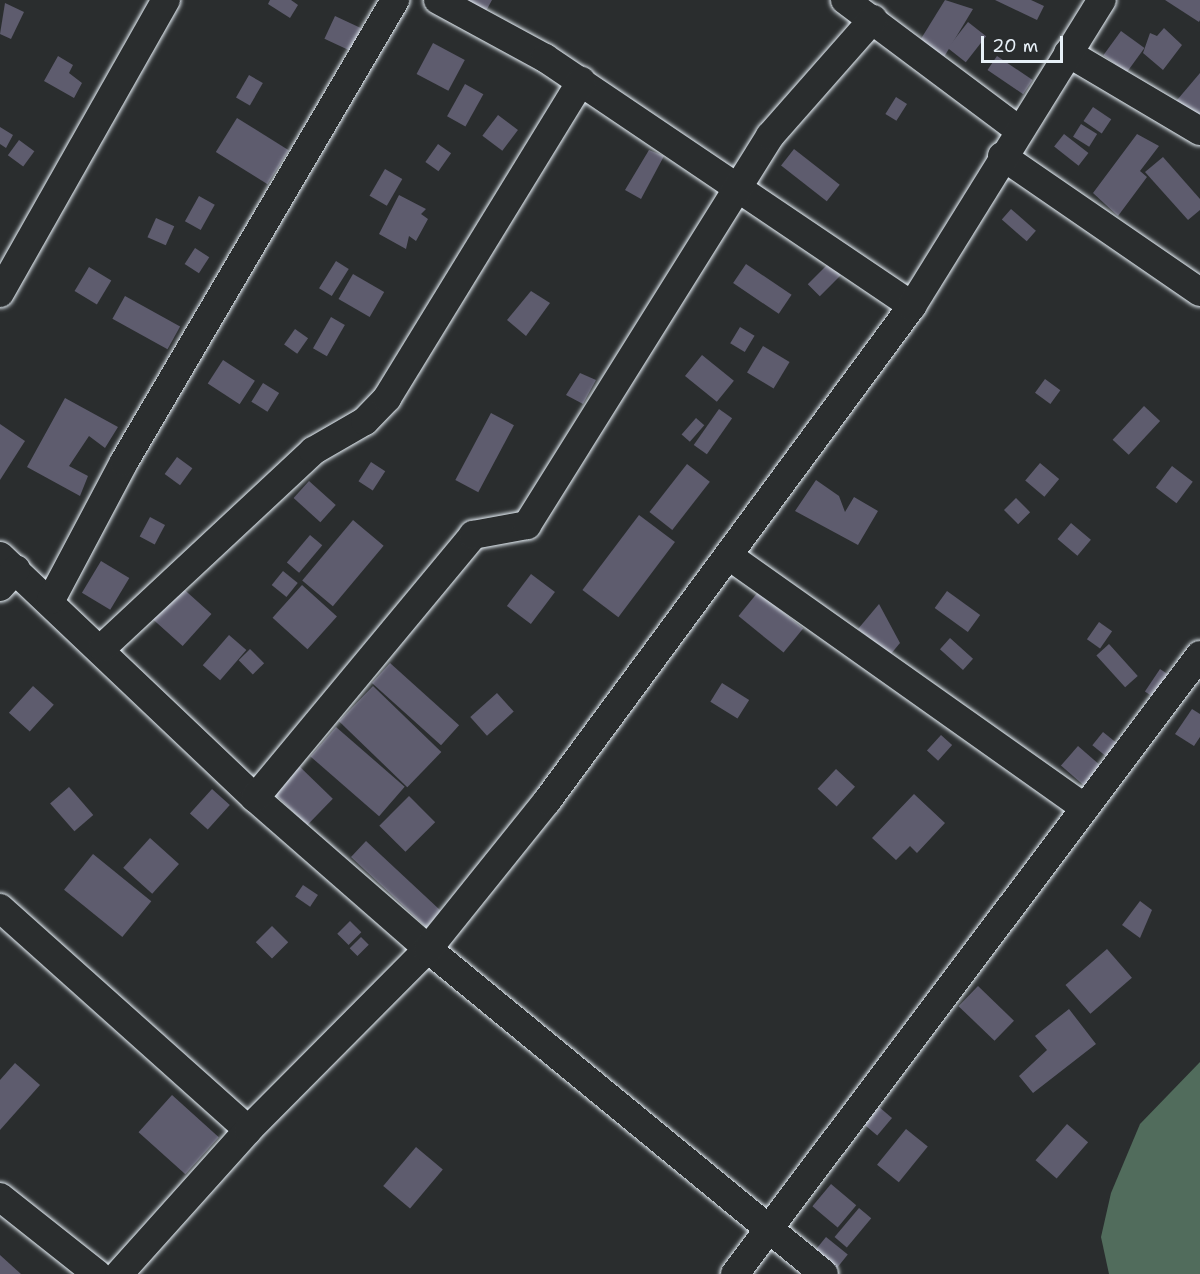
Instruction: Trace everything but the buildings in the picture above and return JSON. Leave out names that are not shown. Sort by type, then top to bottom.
[{"type":"street","points":[[0,293],[166,0]]},
{"type":"street","points":[[51,600],[124,462],[395,0]]},
{"type":"street","points":[[438,0],[581,81],[912,306]]},
{"type":"street","points":[[845,0],[1019,130]]},
{"type":"street","points":[[120,1274],[248,1130],[428,949],[547,801],[912,306],[1002,156],[1102,0]]},
{"type":"street","points":[[255,798],[473,535],[527,525],[740,189],[770,136],[873,19]]},
{"type":"street","points":[[1068,53],[1200,131]]},
{"type":"street","points":[[102,648],[313,451],[365,421],[387,398],[581,81]]},
{"type":"street","points":[[1002,156],[1200,292]]},
{"type":"street","points":[[729,556],[1085,808]]},
{"type":"street","points":[[5,571],[51,600],[255,798],[428,949],[824,1274]]},
{"type":"street","points":[[735,1274],[771,1230],[1200,655]]},
{"type":"street","points":[[0,908],[248,1130]]},
{"type":"street","points":[[0,1197],[97,1274]]},
{"type":"green space","points":[[1200,1062],[1200,1274],[1109,1274],[1101,1237],[1111,1193],[1140,1124]]}]
